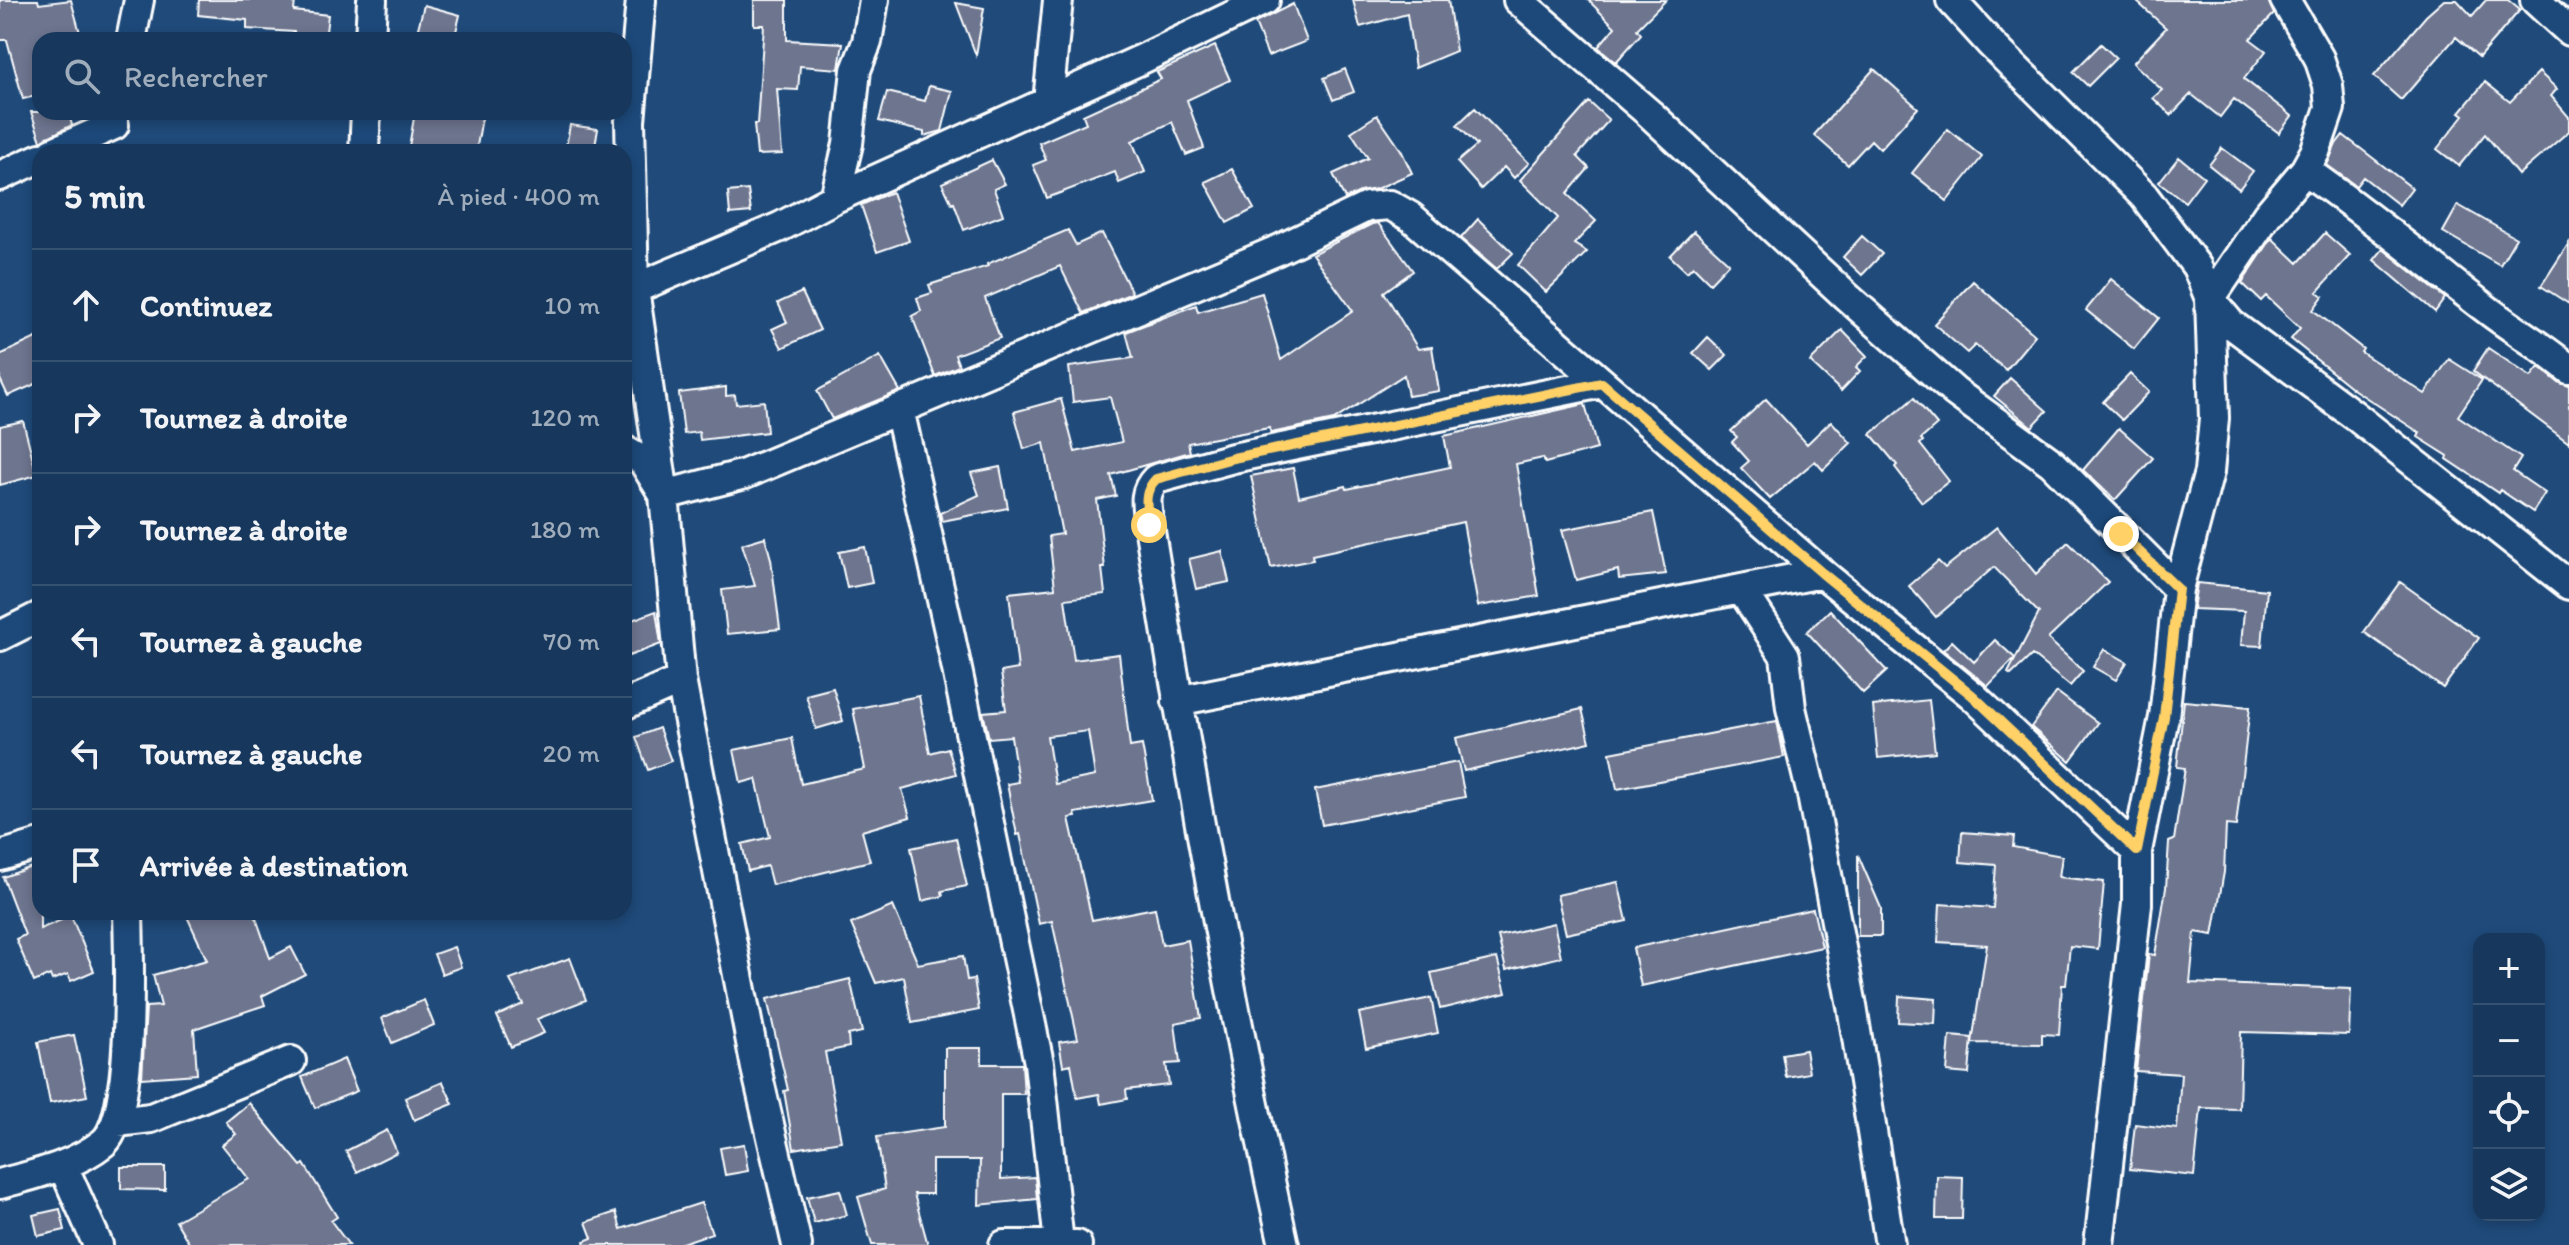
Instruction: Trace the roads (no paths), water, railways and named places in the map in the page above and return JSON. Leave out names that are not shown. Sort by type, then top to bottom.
[{"type":"street","points":[[133,32],[139,0]]},
{"type":"street","points":[[370,32],[372,0]]},
{"type":"street","points":[[632,99],[641,0]]},
{"type":"street","points":[[835,198],[848,144],[856,70],[867,42],[874,0]]},
{"type":"street","points":[[1048,102],[1058,0]]},
{"type":"street","points":[[634,289],[780,227],[835,198],[1265,0]]},
{"type":"street","points":[[1518,0],[1650,114],[1846,296],[1955,392],[2052,463],[2178,589]]},
{"type":"street","points":[[1951,0],[2144,196],[2197,267],[2210,299],[2231,324],[2354,415],[2569,585]]},
{"type":"street","points":[[2099,1245],[2137,904],[2137,851],[2164,717],[2178,589],[2209,472],[2214,418],[2210,299],[2267,215],[2305,170],[2315,152],[2330,108],[2328,85],[2319,58],[2285,0]]},
{"type":"street","points":[[2535,0],[2569,31]]},
{"type":"street","points":[[364,144],[366,120]]},
{"type":"street","points":[[630,120],[631,144]]},
{"type":"street","points":[[75,144],[114,130]]},
{"type":"street","points":[[0,176],[32,162]]},
{"type":"street","points":[[2305,170],[2356,206],[2505,324],[2547,350],[2569,369]]},
{"type":"street","points":[[632,205],[634,289],[664,495],[681,680],[756,1068],[797,1245]]},
{"type":"street","points":[[664,495],[778,462],[1278,250],[1367,207],[1381,205],[1399,208],[1822,573],[1972,695],[2137,851]]},
{"type":"street","points":[[1284,1245],[1243,1062],[1177,701],[1146,497],[1148,487],[1156,479],[1233,458],[1602,383]]},
{"type":"street","points":[[899,409],[949,631],[1039,1063],[1068,1244],[1004,1245]]},
{"type":"street","points":[[632,455],[643,461],[664,495]]},
{"type":"street","points":[[1177,701],[1822,573]]},
{"type":"street","points":[[1742,590],[1785,656],[1791,708],[1812,795],[1852,1006],[1890,1245]]},
{"type":"street","points":[[0,636],[32,620]]},
{"type":"street","points":[[632,701],[681,680]]},
{"type":"street","points":[[0,856],[32,846]]},
{"type":"street","points":[[0,1184],[63,1166],[104,1142],[117,1122],[130,987],[128,920]]},
{"type":"street","points":[[117,1122],[151,1118],[291,1061]]},
{"type":"street","points":[[63,1166],[94,1242]]}]
